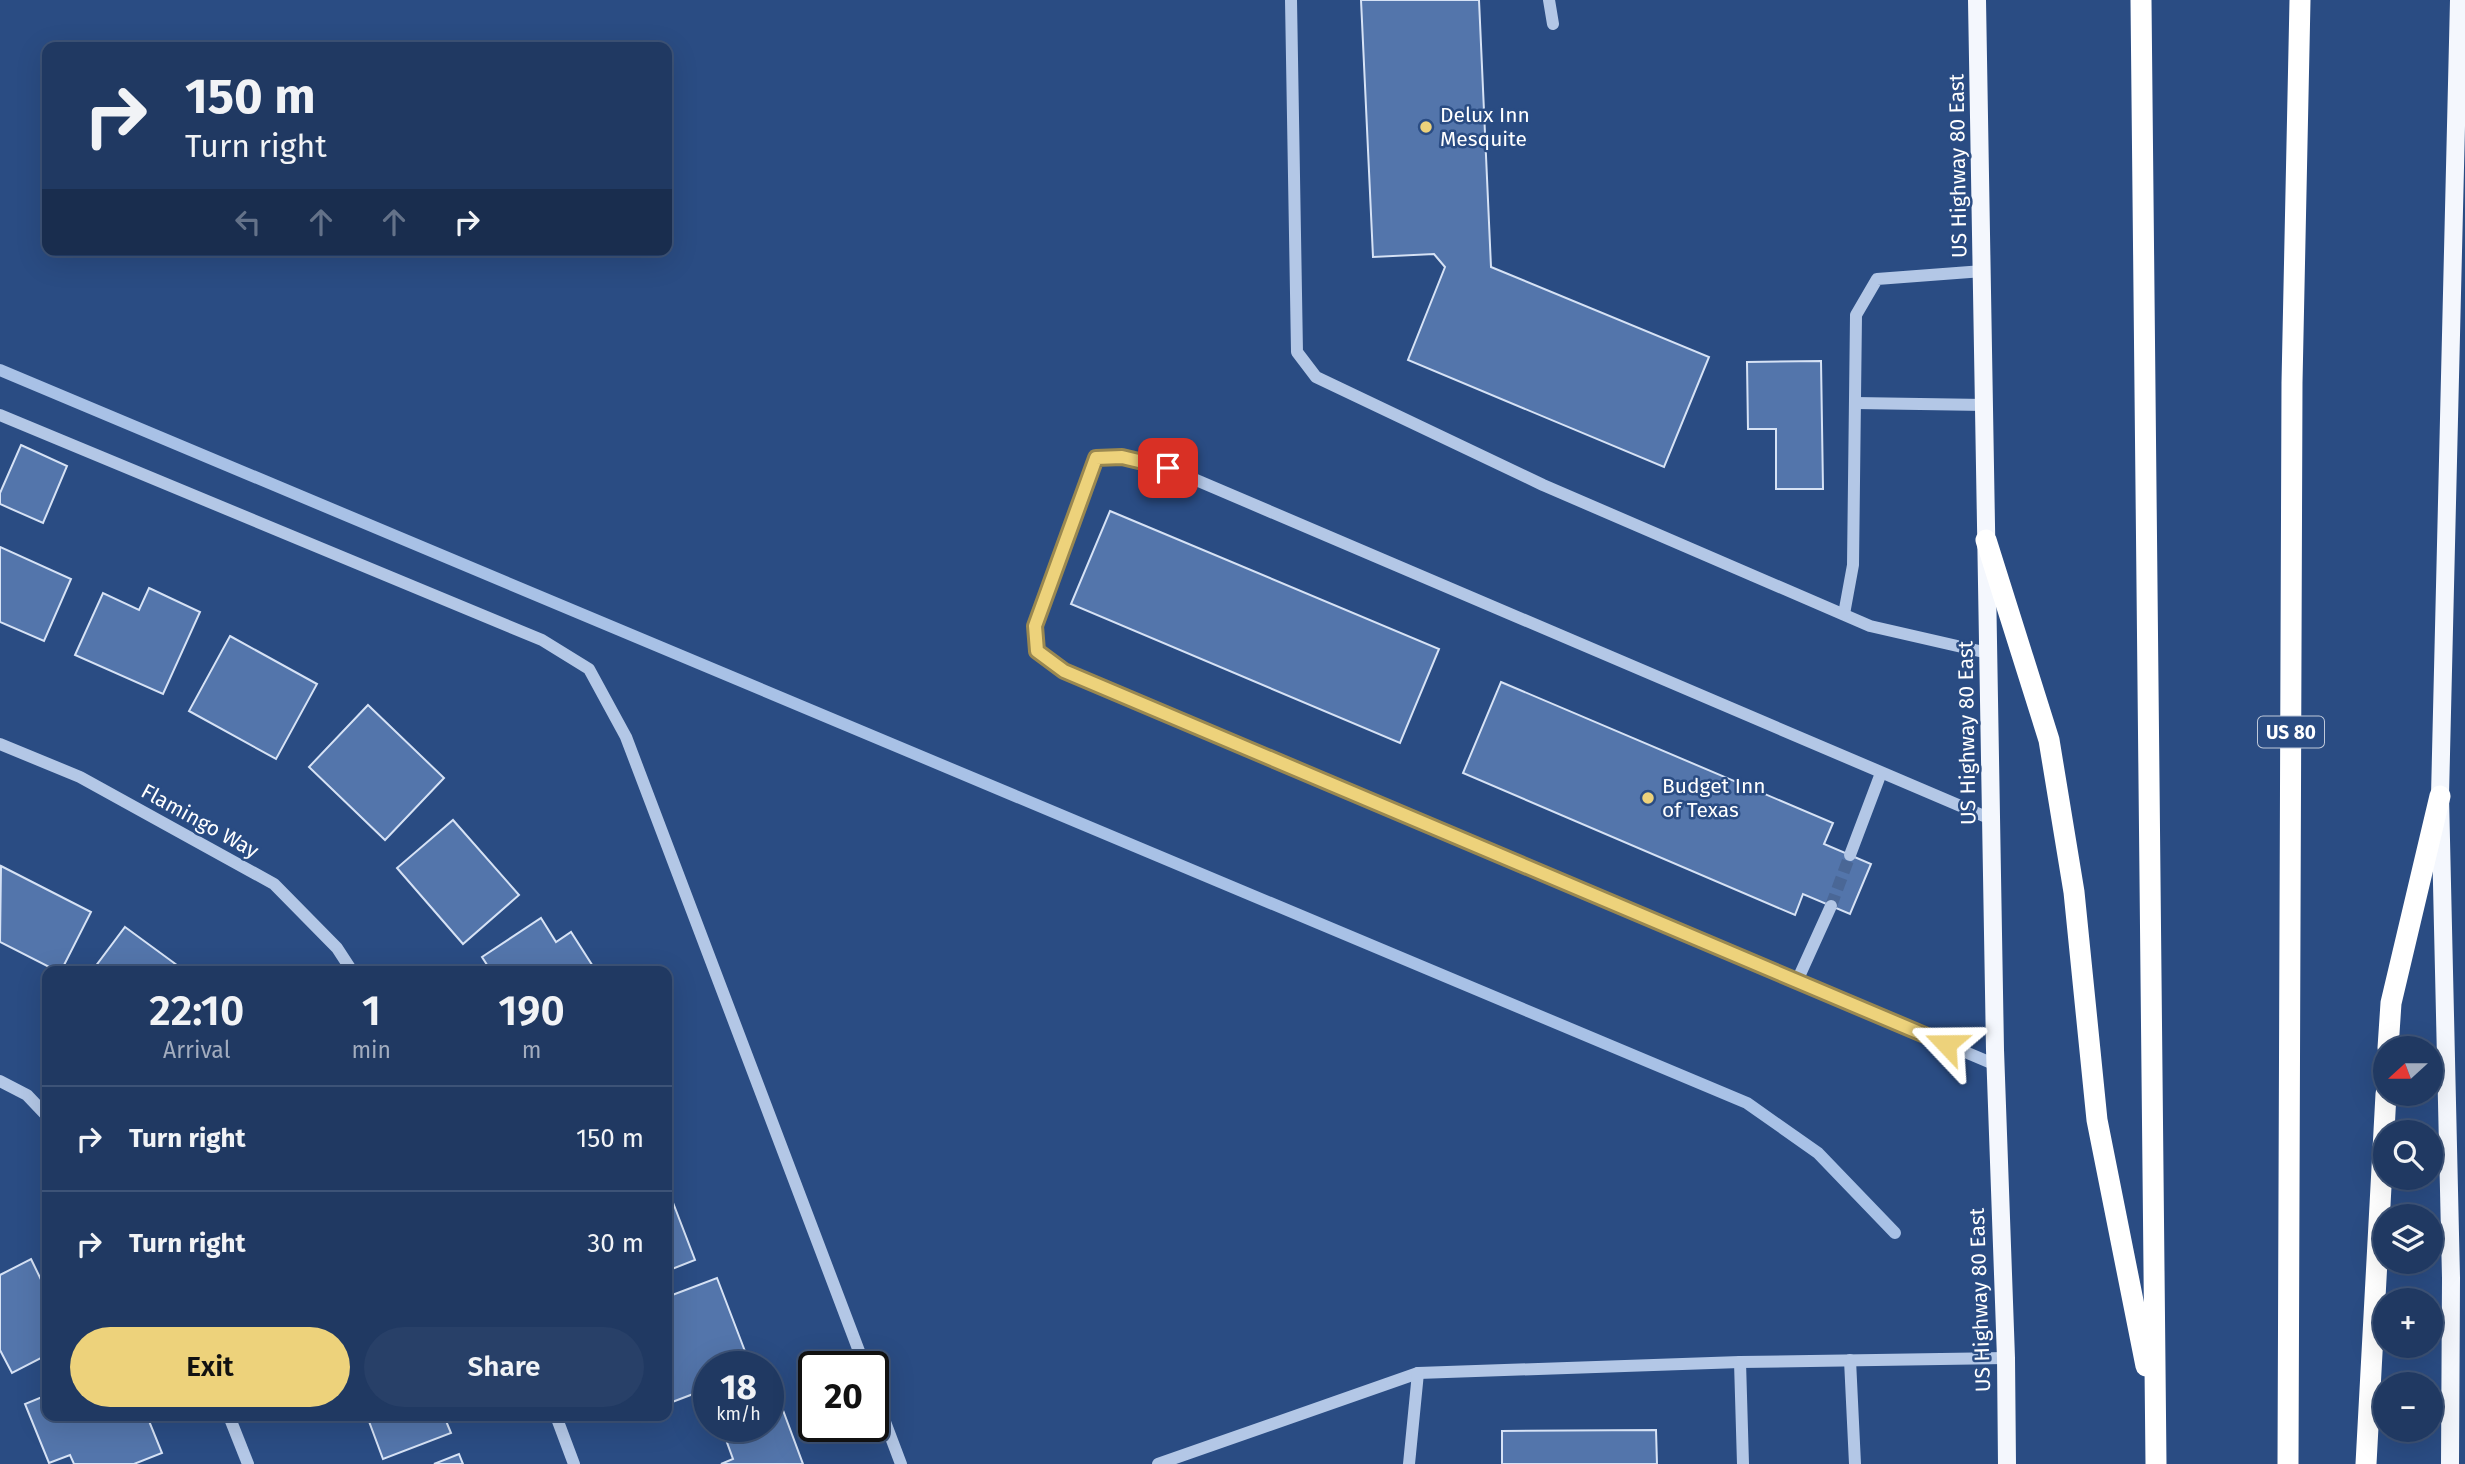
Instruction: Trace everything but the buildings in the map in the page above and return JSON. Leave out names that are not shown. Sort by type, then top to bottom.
[{"type":"highway","points":[[2141,0],[2156,1464]]},
{"type":"highway","name":"US 80","points":[[2288,1464],[2292,383],[2300,0]]},
{"type":"highway","points":[[1986,540],[2049,740],[2074,892],[2097,1120],[2156,1416]]},
{"type":"highway","points":[[2389,1036],[2391,1003],[2440,796]]},
{"type":"highway","points":[[2366,1464],[2385,1106]]},
{"type":"main road","name":"US Highway 80 East","points":[[1977,0],[1996,1065],[2007,1464]]},
{"type":"main road","points":[[2450,1464],[2458,1277],[2440,796],[2459,0]]},
{"type":"street","points":[[1291,0],[1297,352],[1316,377],[1543,485],[1870,626],[1988,653]]},
{"type":"street","points":[[1549,0],[1552,24]]},
{"type":"street","points":[[1844,614],[1853,565],[1856,314],[1877,279],[1983,271]]},
{"type":"street","points":[[1855,403],[1984,405]]},
{"type":"street","points":[[0,415],[542,640],[589,669],[626,737],[859,1351]]},
{"type":"street","points":[[1991,819],[1168,468],[1122,457],[1096,458],[1035,626],[1037,651],[1064,671],[1996,1065]]},
{"type":"street","name":"Flamingo Way","points":[[0,744],[80,777],[274,884],[337,948],[349,966]]},
{"type":"street","points":[[1850,855],[1881,773]]},
{"type":"street","points":[[1797,981],[1831,906]]},
{"type":"street","points":[[0,1081],[27,1095],[42,1111]]},
{"type":"street","points":[[1158,1464],[1418,1373],[1740,1362],[2006,1358]]},
{"type":"street","points":[[1850,1360],[1855,1464]]},
{"type":"street","points":[[1740,1362],[1743,1464]]},
{"type":"street","points":[[1409,1464],[1418,1373]]},
{"type":"street","points":[[231,1421],[248,1464]]},
{"type":"street","points":[[558,1421],[574,1464]]},
{"type":"street","points":[[889,1432],[901,1464]]},
{"type":"waterway","points":[[0,370],[1747,1103],[1818,1153],[1895,1233]]},
{"type":"tunnel","points":[[1831,906],[1850,855]]},
{"type":"place","name":"Delux Inn Mesquite","points":[[1426,127]]},
{"type":"place","name":"Budget Inn of Texas","points":[[1648,798]]},
{"type":"route","points":[[1168,468],[1122,457],[1096,458],[1035,626],[1037,651],[1064,671],[1946,1044]]}]
